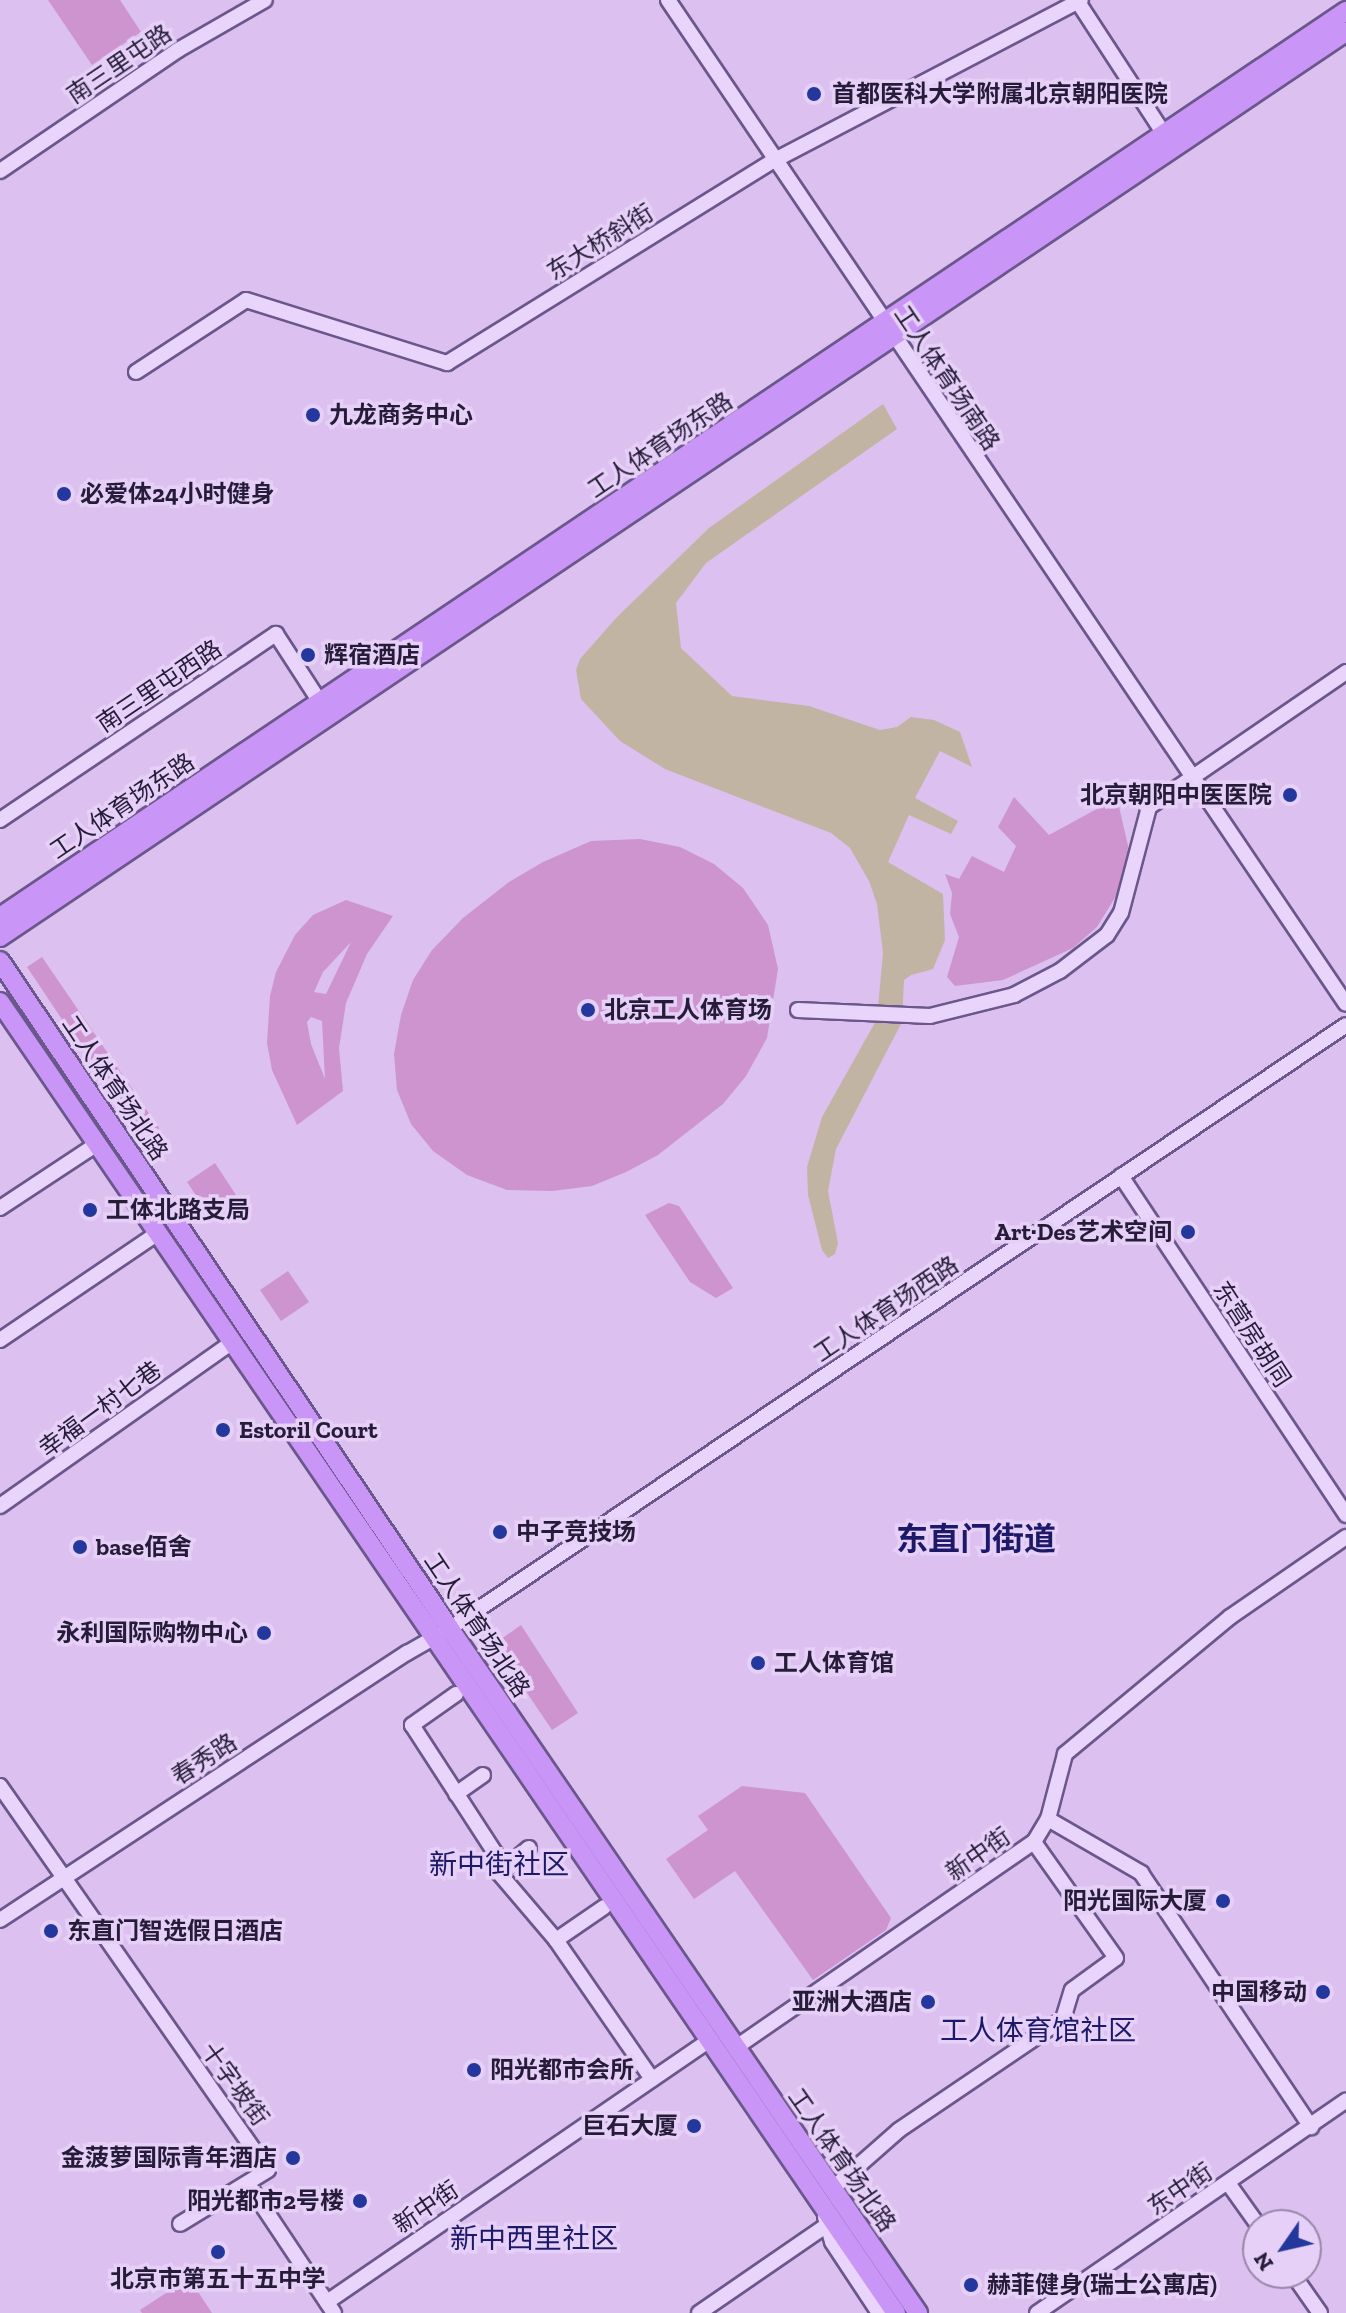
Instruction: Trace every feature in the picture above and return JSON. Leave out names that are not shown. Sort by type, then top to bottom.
[{"type":"main road","name":"工人体育场东路","points":[[0,937],[888,330],[1164,134],[1346,11]]},
{"type":"main road","name":"工人体育场东路","points":[[0,917],[320,702],[1346,32]]},
{"type":"main road","points":[[1302,61],[1319,62],[1346,45]]},
{"type":"main road","name":"工人体育场北路","points":[[0,961],[709,2040],[918,2313]]},
{"type":"main road","name":"工人体育场北路","points":[[0,1002],[158,1233],[735,2048],[896,2313]]},
{"type":"street","name":"南三里屯路","points":[[0,171],[178,50],[265,0]]},
{"type":"street","name":"工人体育场南路","points":[[668,0],[1346,1004]]},
{"type":"street","name":"东大桥斜街","points":[[136,372],[246,300],[447,363],[775,160],[1079,1]]},
{"type":"street","points":[[1079,1],[1164,134]]},
{"type":"street","name":"南三里屯西路","points":[[0,820],[276,634],[320,702]]},
{"type":"street","points":[[798,1010],[930,1016],[1014,995],[1084,954],[1107,935],[1121,913],[1149,807],[1346,672]]},
{"type":"street","name":"工人体育场西路","points":[[442,1633],[1346,1025]]},
{"type":"street","points":[[0,1208],[97,1144]]},
{"type":"street","name":"东营房胡同","points":[[1121,1176],[1346,1515]]},
{"type":"street","points":[[0,1340],[158,1233]]},
{"type":"street","name":"幸福一村七巷","points":[[0,1506],[225,1347]]},
{"type":"street","name":"新中街","points":[[735,2048],[1034,1842],[1048,1819],[1065,1754],[1230,1617],[1346,1537]]},
{"type":"street","name":"春秀路","points":[[0,1920],[442,1633]]},
{"type":"street","points":[[456,1694],[412,1725],[495,1853],[499,1873],[556,1940],[652,2079]]},
{"type":"street","points":[[456,1794],[483,1775]]},
{"type":"street","points":[[0,1786],[64,1878]]},
{"type":"street","points":[[1048,1819],[1141,1873],[1311,2127]]},
{"type":"street","points":[[827,2196],[899,2130],[1063,2019],[1072,1990],[1116,1958],[1034,1842]]},
{"type":"street","points":[[499,1873],[529,1848]]},
{"type":"street","name":"十字坡街","points":[[64,1878],[268,2170],[248,2184]]},
{"type":"street","points":[[556,1940],[604,1907]]},
{"type":"street","name":"新中街","points":[[331,2307],[709,2040]]},
{"type":"street","name":"东中街","points":[[1037,2313],[1346,2101]]},
{"type":"street","points":[[1228,2183],[1247,2209]]},
{"type":"street","points":[[180,2224],[248,2184],[331,2307]]},
{"type":"street","name":"工人体育场北路","points":[[827,2196],[827,2225],[832,2242],[879,2313]]},
{"type":"street","points":[[699,2313],[827,2225]]},
{"type":"street","points":[[1303,2289],[1320,2313]]},
{"type":"shaded area","points":[[48,0],[120,0],[141,32],[92,65]]},
{"type":"shaded area","points":[[883,404],[897,429],[706,563],[676,603],[681,648],[732,696],[809,706],[880,730],[897,727],[911,717],[934,720],[960,732],[972,767],[940,751],[915,798],[958,821],[951,834],[909,815],[888,862],[943,894],[945,940],[933,969],[904,980],[902,1022],[836,1149],[828,1191],[838,1243],[835,1254],[828,1258],[822,1250],[808,1195],[807,1167],[822,1117],[877,1019],[883,953],[877,904],[869,881],[850,848],[831,833],[665,769],[620,741],[581,699],[576,670],[580,659],[617,617],[709,528]]},
{"type":"shaded area","points":[[1014,797],[1049,835],[1117,798],[1129,850],[1119,891],[1097,927],[1073,948],[1003,980],[955,986],[947,977],[959,937],[950,914],[952,893],[945,874],[959,879],[972,856],[1004,872],[1016,846],[998,827]]},
{"type":"shaded area","name":"北京工人体育场","points":[[640,839],[680,847],[714,864],[743,888],[768,925],[778,969],[767,1038],[746,1076],[723,1104],[658,1155],[626,1172],[592,1186],[552,1191],[507,1190],[467,1175],[433,1151],[411,1124],[397,1090],[394,1054],[401,1015],[413,980],[432,950],[463,918],[509,882],[543,862],[591,841]]},
{"type":"shaded area","points":[[346,900],[393,916],[367,954],[346,1003],[339,1048],[343,1091],[297,1125],[272,1070],[267,1043],[270,996],[276,972],[295,935],[313,915]],"holes":[[[351,942],[326,994],[314,992],[323,972]],[[311,1017],[322,1021],[325,1079],[311,1044],[307,1022]]]},
{"type":"shaded area","points":[[42,957],[164,1134],[146,1145],[27,967]]},
{"type":"shaded area","points":[[215,1163],[236,1195],[208,1213],[187,1182]]},
{"type":"shaded area","points":[[669,1203],[679,1206],[733,1288],[716,1298],[690,1282],[645,1215]]},
{"type":"shaded area","points":[[288,1271],[309,1302],[281,1321],[260,1290]]},
{"type":"shaded area","points":[[521,1625],[578,1713],[552,1730],[494,1644]]},
{"type":"shaded area","points":[[742,1786],[805,1793],[891,1918],[886,1930],[813,1980],[735,1871],[694,1899],[666,1859],[708,1830],[698,1816]]},
{"type":"shaded area","points":[[189,2278],[212,2313],[142,2313],[140,2310]]},
{"type":"place","name":"首都医科大学附属北京朝阳医院","points":[[814,94]]},
{"type":"place","name":"九龙商务中心","points":[[313,415]]},
{"type":"place","name":"必爱体24小时健身","points":[[64,494]]},
{"type":"place","name":"辉宿酒店","points":[[308,655]]},
{"type":"place","name":"北京朝阳中医医院","points":[[1290,795]]},
{"type":"place","name":"北京工人体育场","points":[[588,1010]]},
{"type":"place","name":"工体北路支局","points":[[90,1210]]},
{"type":"place","name":"Art·Des艺术空间","points":[[1188,1232]]},
{"type":"place","name":"Estoril Court","points":[[223,1430]]},
{"type":"place","name":"中子竞技场","points":[[500,1532]]},
{"type":"place","name":"base佰舍","points":[[80,1547]]},
{"type":"place","name":"永利国际购物中心","points":[[264,1633]]},
{"type":"place","name":"工人体育馆","points":[[758,1663]]},
{"type":"place","name":"阳光国际大厦","points":[[1223,1901]]},
{"type":"place","name":"东直门智选假日酒店","points":[[51,1931]]},
{"type":"place","name":"中国移动","points":[[1323,1992]]},
{"type":"place","name":"亚洲大酒店","points":[[928,2002]]},
{"type":"place","name":"阳光都市会所","points":[[474,2070]]},
{"type":"place","name":"巨石大厦","points":[[694,2126]]},
{"type":"place","name":"金菠萝国际青年酒店","points":[[293,2158]]},
{"type":"place","name":"阳光都市2号楼","points":[[360,2201]]},
{"type":"place","name":"北京市第五十五中学","points":[[218,2252]]},
{"type":"place","name":"赫菲健身(瑞士公寓店)","points":[[971,2285]]},
{"type":"district","name":"东直门街道","points":[[976,1539]]},
{"type":"district","name":"新中街社区","points":[[499,1865]]},
{"type":"district","name":"工人体育馆社区","points":[[1038,2031]]},
{"type":"district","name":"新中西里社区","points":[[534,2239]]}]
